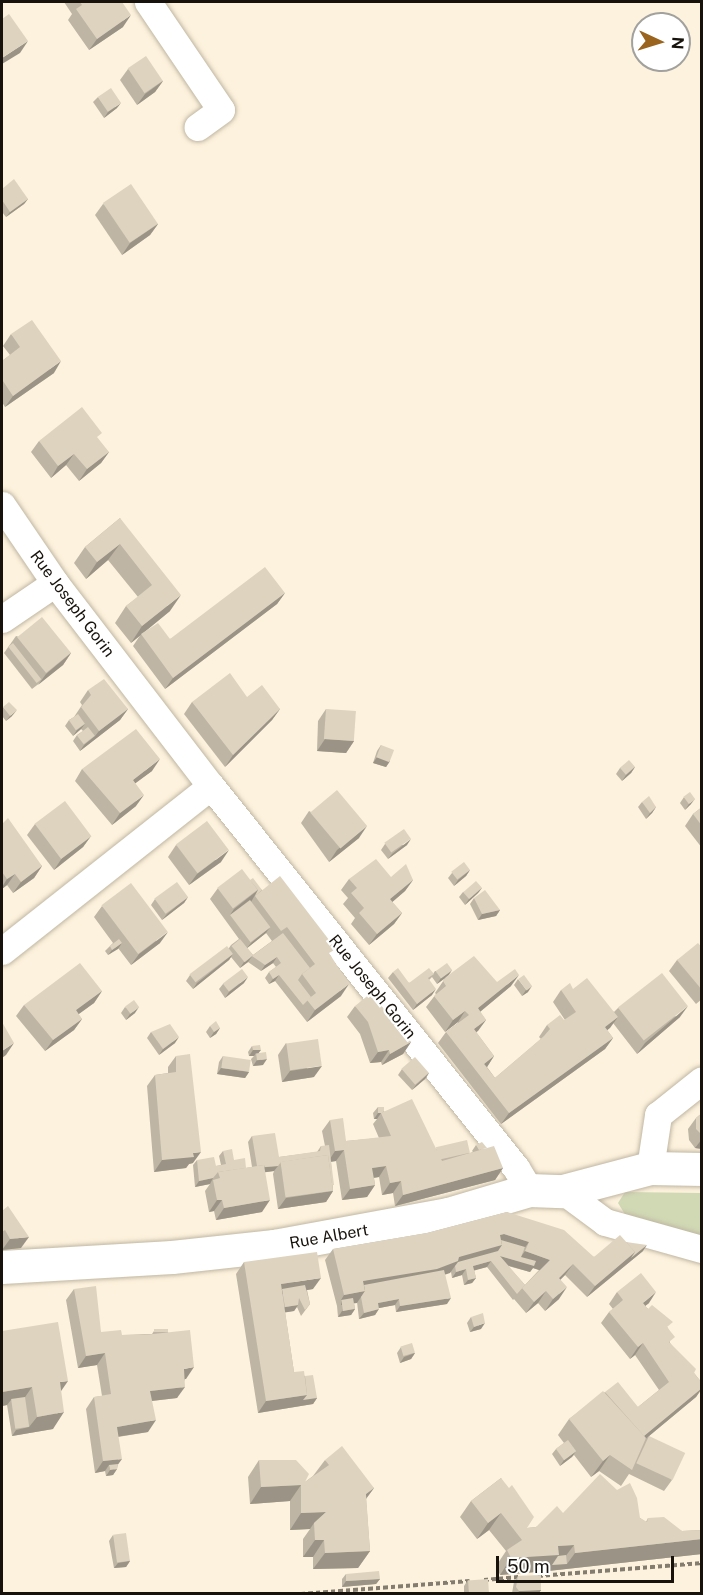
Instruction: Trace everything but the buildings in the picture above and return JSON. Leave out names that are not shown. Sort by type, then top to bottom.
[{"type":"street","points":[[148,2],[221,110],[198,127]]},
{"type":"street","name":"Rue Joseph Gorin","points":[[2,505],[55,583],[211,786],[516,1168],[529,1190]]},
{"type":"street","points":[[2,619],[55,583]]},
{"type":"street","points":[[2,951],[211,786]]},
{"type":"street","points":[[650,1168],[658,1115],[702,1080]]},
{"type":"street","name":"Rue Albert","points":[[2,1267],[172,1257],[274,1246],[448,1214],[529,1190],[563,1191],[650,1168],[702,1169]]},
{"type":"street","points":[[563,1191],[605,1222],[702,1250]]},
{"type":"path","points":[[301,1593],[702,1563]]},
{"type":"green space","points":[[625,1192],[701,1193],[701,1236],[626,1216],[618,1203]]}]
